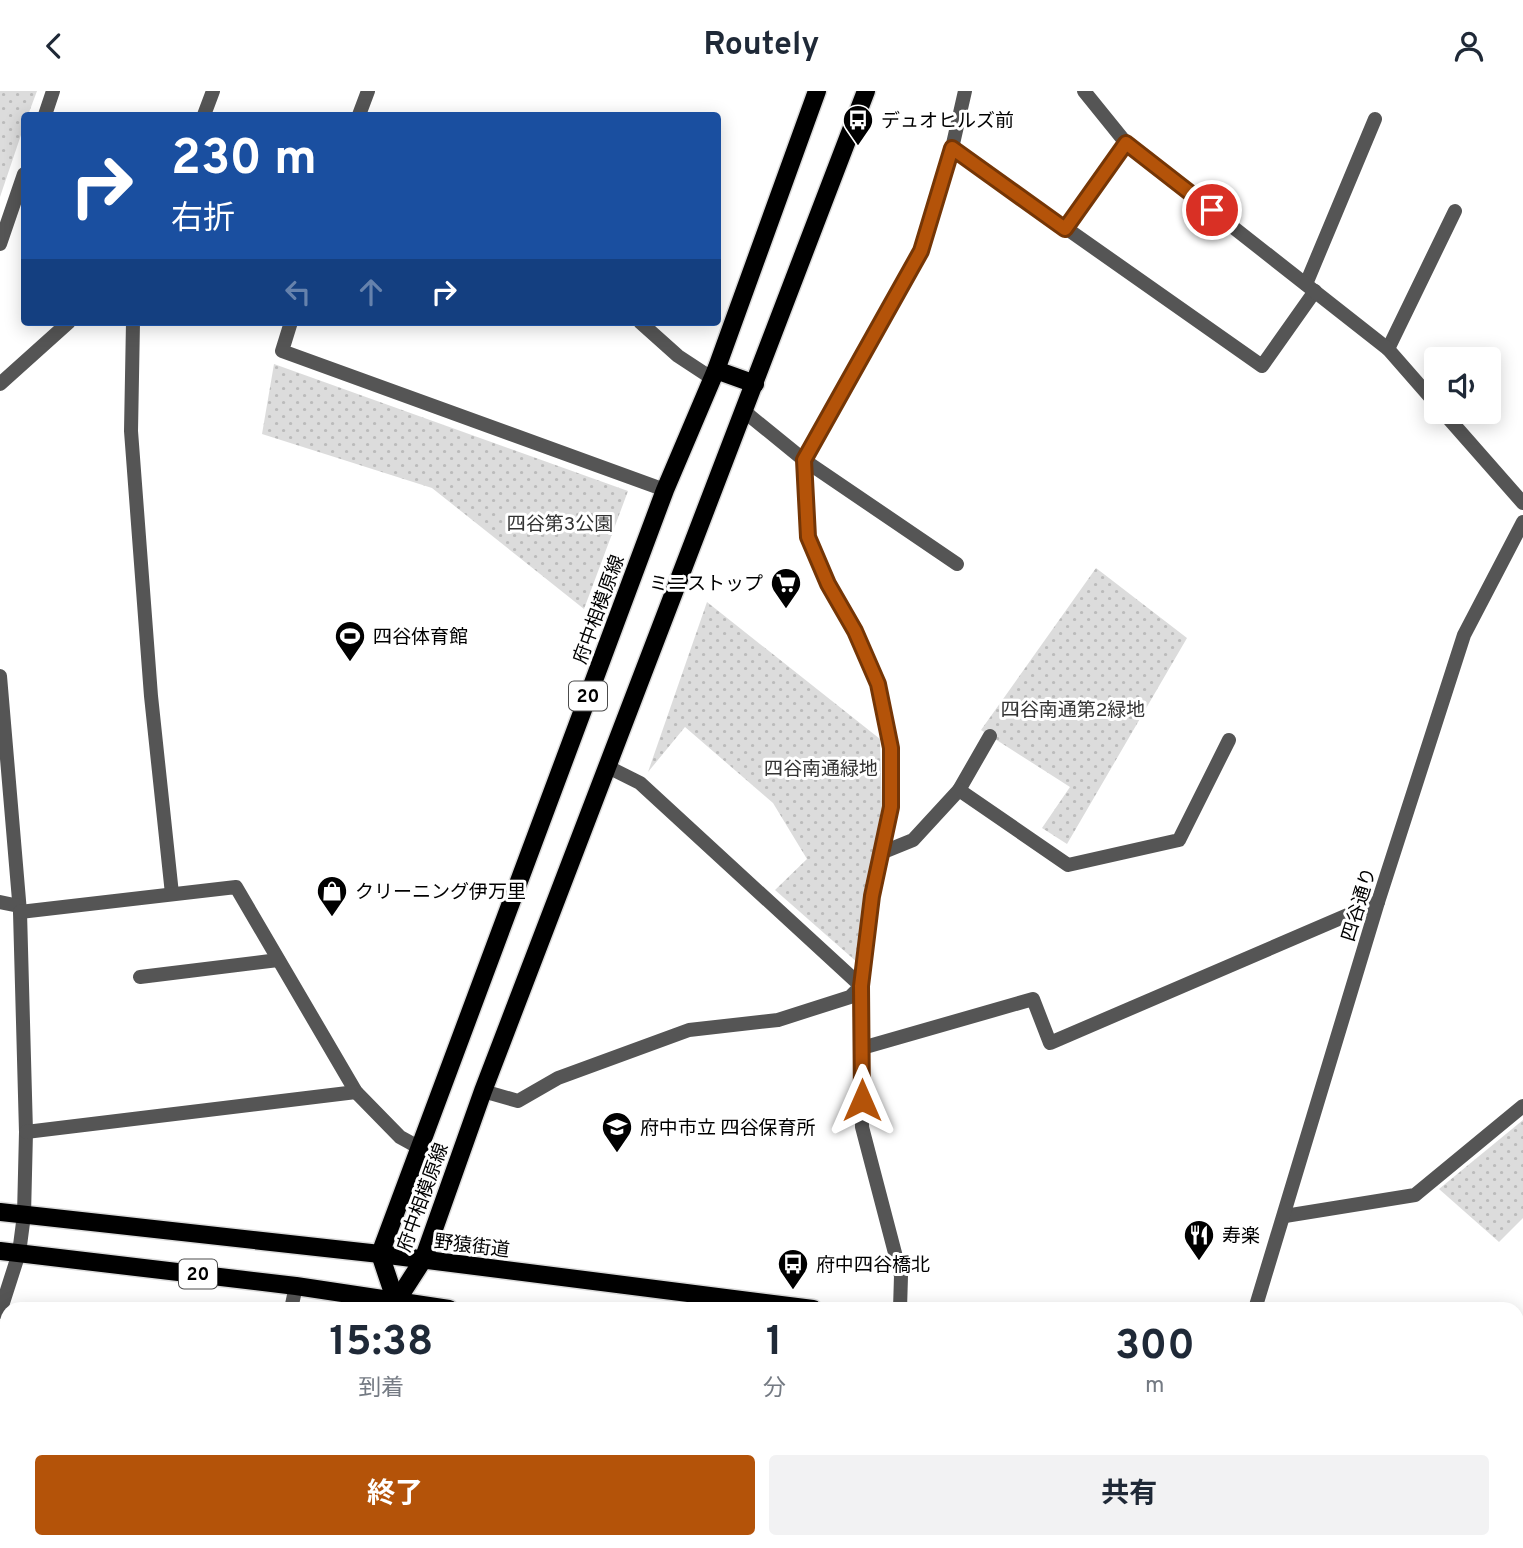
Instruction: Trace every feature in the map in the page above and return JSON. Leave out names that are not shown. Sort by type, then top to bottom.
[{"type":"main road","name":"府中相模原線","points":[[396,1302],[380,1254],[665,490],[714,375],[817,91]]},
{"type":"main road","name":"府中相模原線","points":[[396,1302],[424,1260],[484,1091],[866,91]]},
{"type":"main road","points":[[714,375],[755,384]]},
{"type":"main road","name":"野猿街道","points":[[0,1212],[380,1254],[757,1302]]},
{"type":"main road","name":"20","points":[[0,1251],[296,1286],[396,1302]]},
{"type":"street","points":[[46,112],[53,91]]},
{"type":"street","points":[[205,112],[213,91]]},
{"type":"street","points":[[360,112],[368,91]]},
{"type":"street","points":[[900,1302],[901,1276],[862,1126],[861,986],[881,853],[891,807],[891,748],[878,684],[855,631],[828,584],[808,537],[804,460],[921,251],[952,148],[964,91]]},
{"type":"street","points":[[1084,91],[1126,143],[1388,349],[1424,390]]},
{"type":"street","points":[[952,148],[1262,366],[1310,287],[1375,119]]},
{"type":"street","points":[[1065,229],[1126,143]]},
{"type":"street","points":[[0,244],[21,183]]},
{"type":"street","points":[[1388,349],[1455,211]]},
{"type":"street","points":[[0,384],[65,326]]},
{"type":"street","points":[[134,326],[132,444],[151,696],[172,894]]},
{"type":"street","points":[[290,326],[282,351],[665,490]]},
{"type":"street","points":[[644,326],[678,356],[714,375]]},
{"type":"street","points":[[744,412],[804,460],[957,564]]},
{"type":"street","points":[[1453,424],[1523,503]]},
{"type":"street","name":"四谷通り","points":[[1257,1302],[1378,902],[1464,635],[1523,521]]},
{"type":"street","points":[[0,676],[19,909],[26,1132],[24,1215],[19,1253],[3,1302]]},
{"type":"street","points":[[881,853],[913,840],[959,790],[990,736]]},
{"type":"street","points":[[959,790],[1068,865],[1179,840],[1229,740]]},
{"type":"street","points":[[608,767],[640,782],[861,986]]},
{"type":"street","points":[[0,902],[19,909],[236,887],[356,1092],[400,1137],[420,1148]]},
{"type":"street","points":[[862,1048],[1033,999],[1050,1043],[1378,902]]},
{"type":"street","points":[[140,977],[278,960]]},
{"type":"street","points":[[484,1091],[518,1101],[558,1078],[689,1030],[778,1020],[850,997],[861,986]]},
{"type":"street","points":[[26,1132],[356,1092]]},
{"type":"street","points":[[1285,1216],[1415,1195],[1523,1106]]},
{"type":"street","points":[[293,1302],[296,1286]]},
{"type":"green space","points":[[0,91],[37,91],[29,112],[21,112],[21,135],[0,197]]},
{"type":"green space","name":"四谷第3公園","points":[[274,364],[628,491],[584,609],[432,488],[262,434]]},
{"type":"green space","name":"四谷南通第2緑地","points":[[1096,568],[1187,638],[1067,844],[1042,828],[1070,787],[981,730]]},
{"type":"green space","name":"四谷南通緑地","points":[[707,602],[880,739],[882,809],[863,900],[858,963],[775,890],[807,859],[773,803],[685,727],[648,772]]},
{"type":"green space","points":[[1523,1120],[1523,1218],[1499,1242],[1439,1189]]},
{"type":"place","name":"デュオヒルズ前","points":[[858,147]]},
{"type":"place","name":"ミニストップ","points":[[786,610]]},
{"type":"place","name":"四谷体育館","points":[[350,663]]},
{"type":"place","name":"クリーニング伊万里","points":[[332,918]]},
{"type":"place","name":"府中市立 四谷保育所","points":[[617,1154]]},
{"type":"place","name":"寿楽","points":[[1199,1262]]},
{"type":"place","name":"府中四谷橋北","points":[[793,1291]]},
{"type":"route","points":[[862,1100],[861,986],[872,896],[891,807],[891,748],[878,684],[855,631],[828,584],[808,537],[804,460],[921,251],[952,148],[1065,229],[1126,143],[1212,210]]}]
